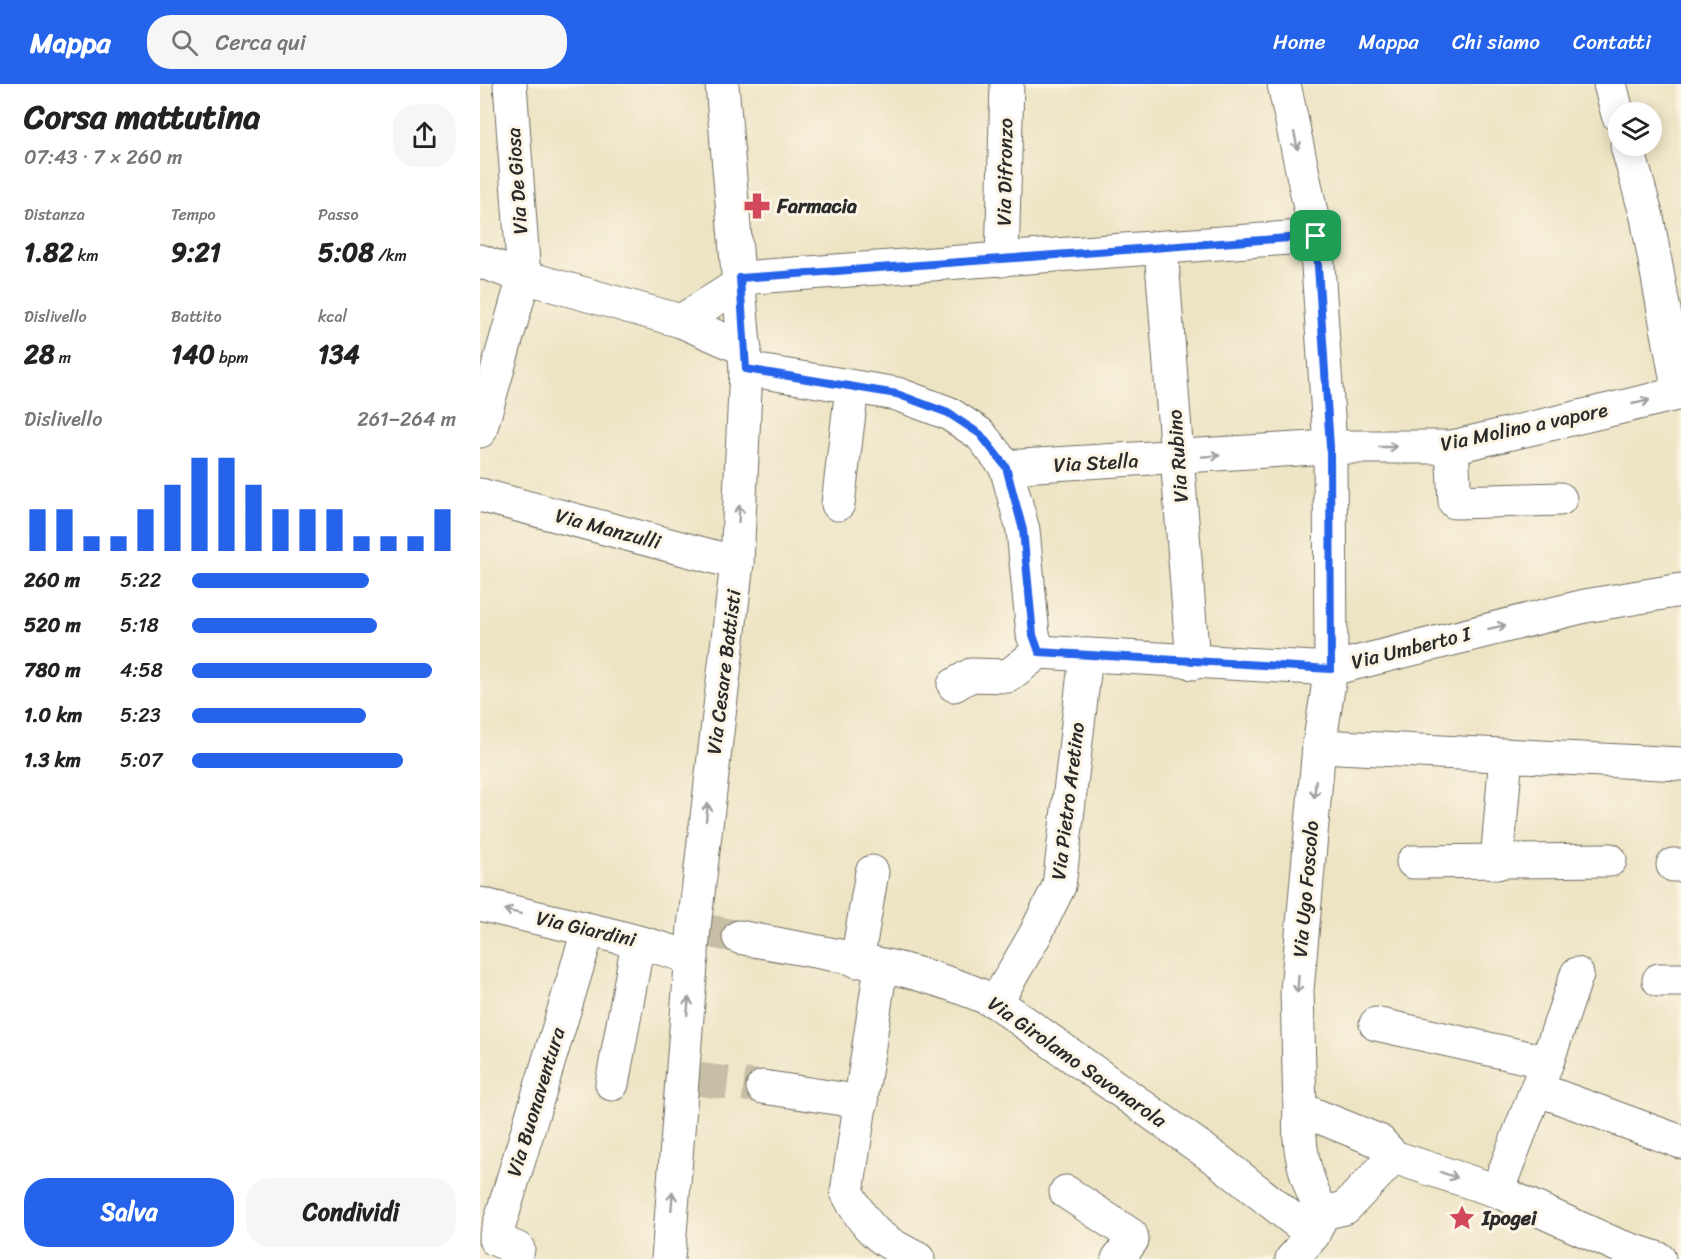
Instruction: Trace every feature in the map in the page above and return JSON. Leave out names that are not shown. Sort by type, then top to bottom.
[{"type":"street","name":"Via De Giosa","points":[[510,84],[524,278]]},
{"type":"street","name":"Via Cesare Battisti","points":[[668,1259],[688,1080],[708,938],[736,562],[746,359],[741,280],[722,84]]},
{"type":"street","name":"Via Difronzo","points":[[1002,260],[1007,84]]},
{"type":"street","name":"Via Ugo Foscolo","points":[[1284,84],[1316,236],[1330,447],[1331,669],[1319,746],[1297,990],[1300,1109],[1298,1133],[1318,1224]]},
{"type":"street","points":[[1630,156],[1647,217],[1680,393]]},
{"type":"street","points":[[681,321],[741,280],[1316,236]]},
{"type":"street","name":"Via Rubino","points":[[1161,249],[1193,663]]},
{"type":"street","points":[[480,261],[524,278],[681,321],[746,359],[852,388],[897,394],[948,413],[980,434],[1006,467],[1023,530],[1033,635],[1039,652],[1008,676],[971,675],[954,685]]},
{"type":"street","points":[[480,431],[524,278]]},
{"type":"street","points":[[838,504],[852,388]]},
{"type":"street","name":"Via Molino a vapore","points":[[1330,447],[1452,447],[1680,393]]},
{"type":"street","name":"Via Stella","points":[[1006,467],[1178,459],[1330,447]]},
{"type":"street","points":[[1452,447],[1455,502],[1560,499]]},
{"type":"street","name":"Via Manzulli","points":[[480,495],[736,562]]},
{"type":"street","name":"Via Umberto I","points":[[1039,652],[1193,663],[1331,669],[1586,606],[1681,590]]},
{"type":"street","name":"Via Pietro Aretino","points":[[996,1002],[1035,934],[1059,886],[1086,656]]},
{"type":"street","points":[[1319,746],[1681,764]]},
{"type":"street","points":[[1497,863],[1506,755]]},
{"type":"street","points":[[1413,862],[1497,863],[1610,860]]},
{"type":"street","points":[[872,872],[862,1102],[847,1192],[860,1220],[886,1243],[918,1259]]},
{"type":"street","name":"Via Giardini","points":[[480,904],[588,931],[625,937],[708,938]]},
{"type":"street","name":"Via Buonaventura","points":[[505,1249],[588,931]]},
{"type":"street","name":"Via Girolamo Savonarola","points":[[708,938],[869,963],[960,985],[996,1002],[1219,1161],[1318,1224]]},
{"type":"street","points":[[612,1084],[637,948]]},
{"type":"street","points":[[1497,1191],[1542,1076],[1577,974]]},
{"type":"street","points":[[1376,1024],[1542,1076],[1681,1142]]},
{"type":"street","points":[[763,1087],[862,1102]]},
{"type":"street","points":[[1300,1109],[1379,1141],[1394,1157],[1497,1191],[1622,1253],[1659,1259]]},
{"type":"street","points":[[1292,1259],[1318,1224],[1345,1208],[1394,1157]]},
{"type":"street","points":[[1066,1192],[1131,1235],[1132,1240],[1118,1259]]},
{"type":"tunnel","points":[[708,931],[739,937]]},
{"type":"tunnel","points":[[695,1079],[763,1087]]},
{"type":"place","name":"Farmacia","points":[[757,206]]},
{"type":"place","name":"Ipogei","points":[[1462,1218]]},
{"type":"route","points":[[1316,236],[1330,447],[1331,669],[1193,663],[1039,652],[1033,635],[1023,530],[1006,467],[980,434],[948,413],[897,394],[746,369],[740,278],[1316,236]]}]
